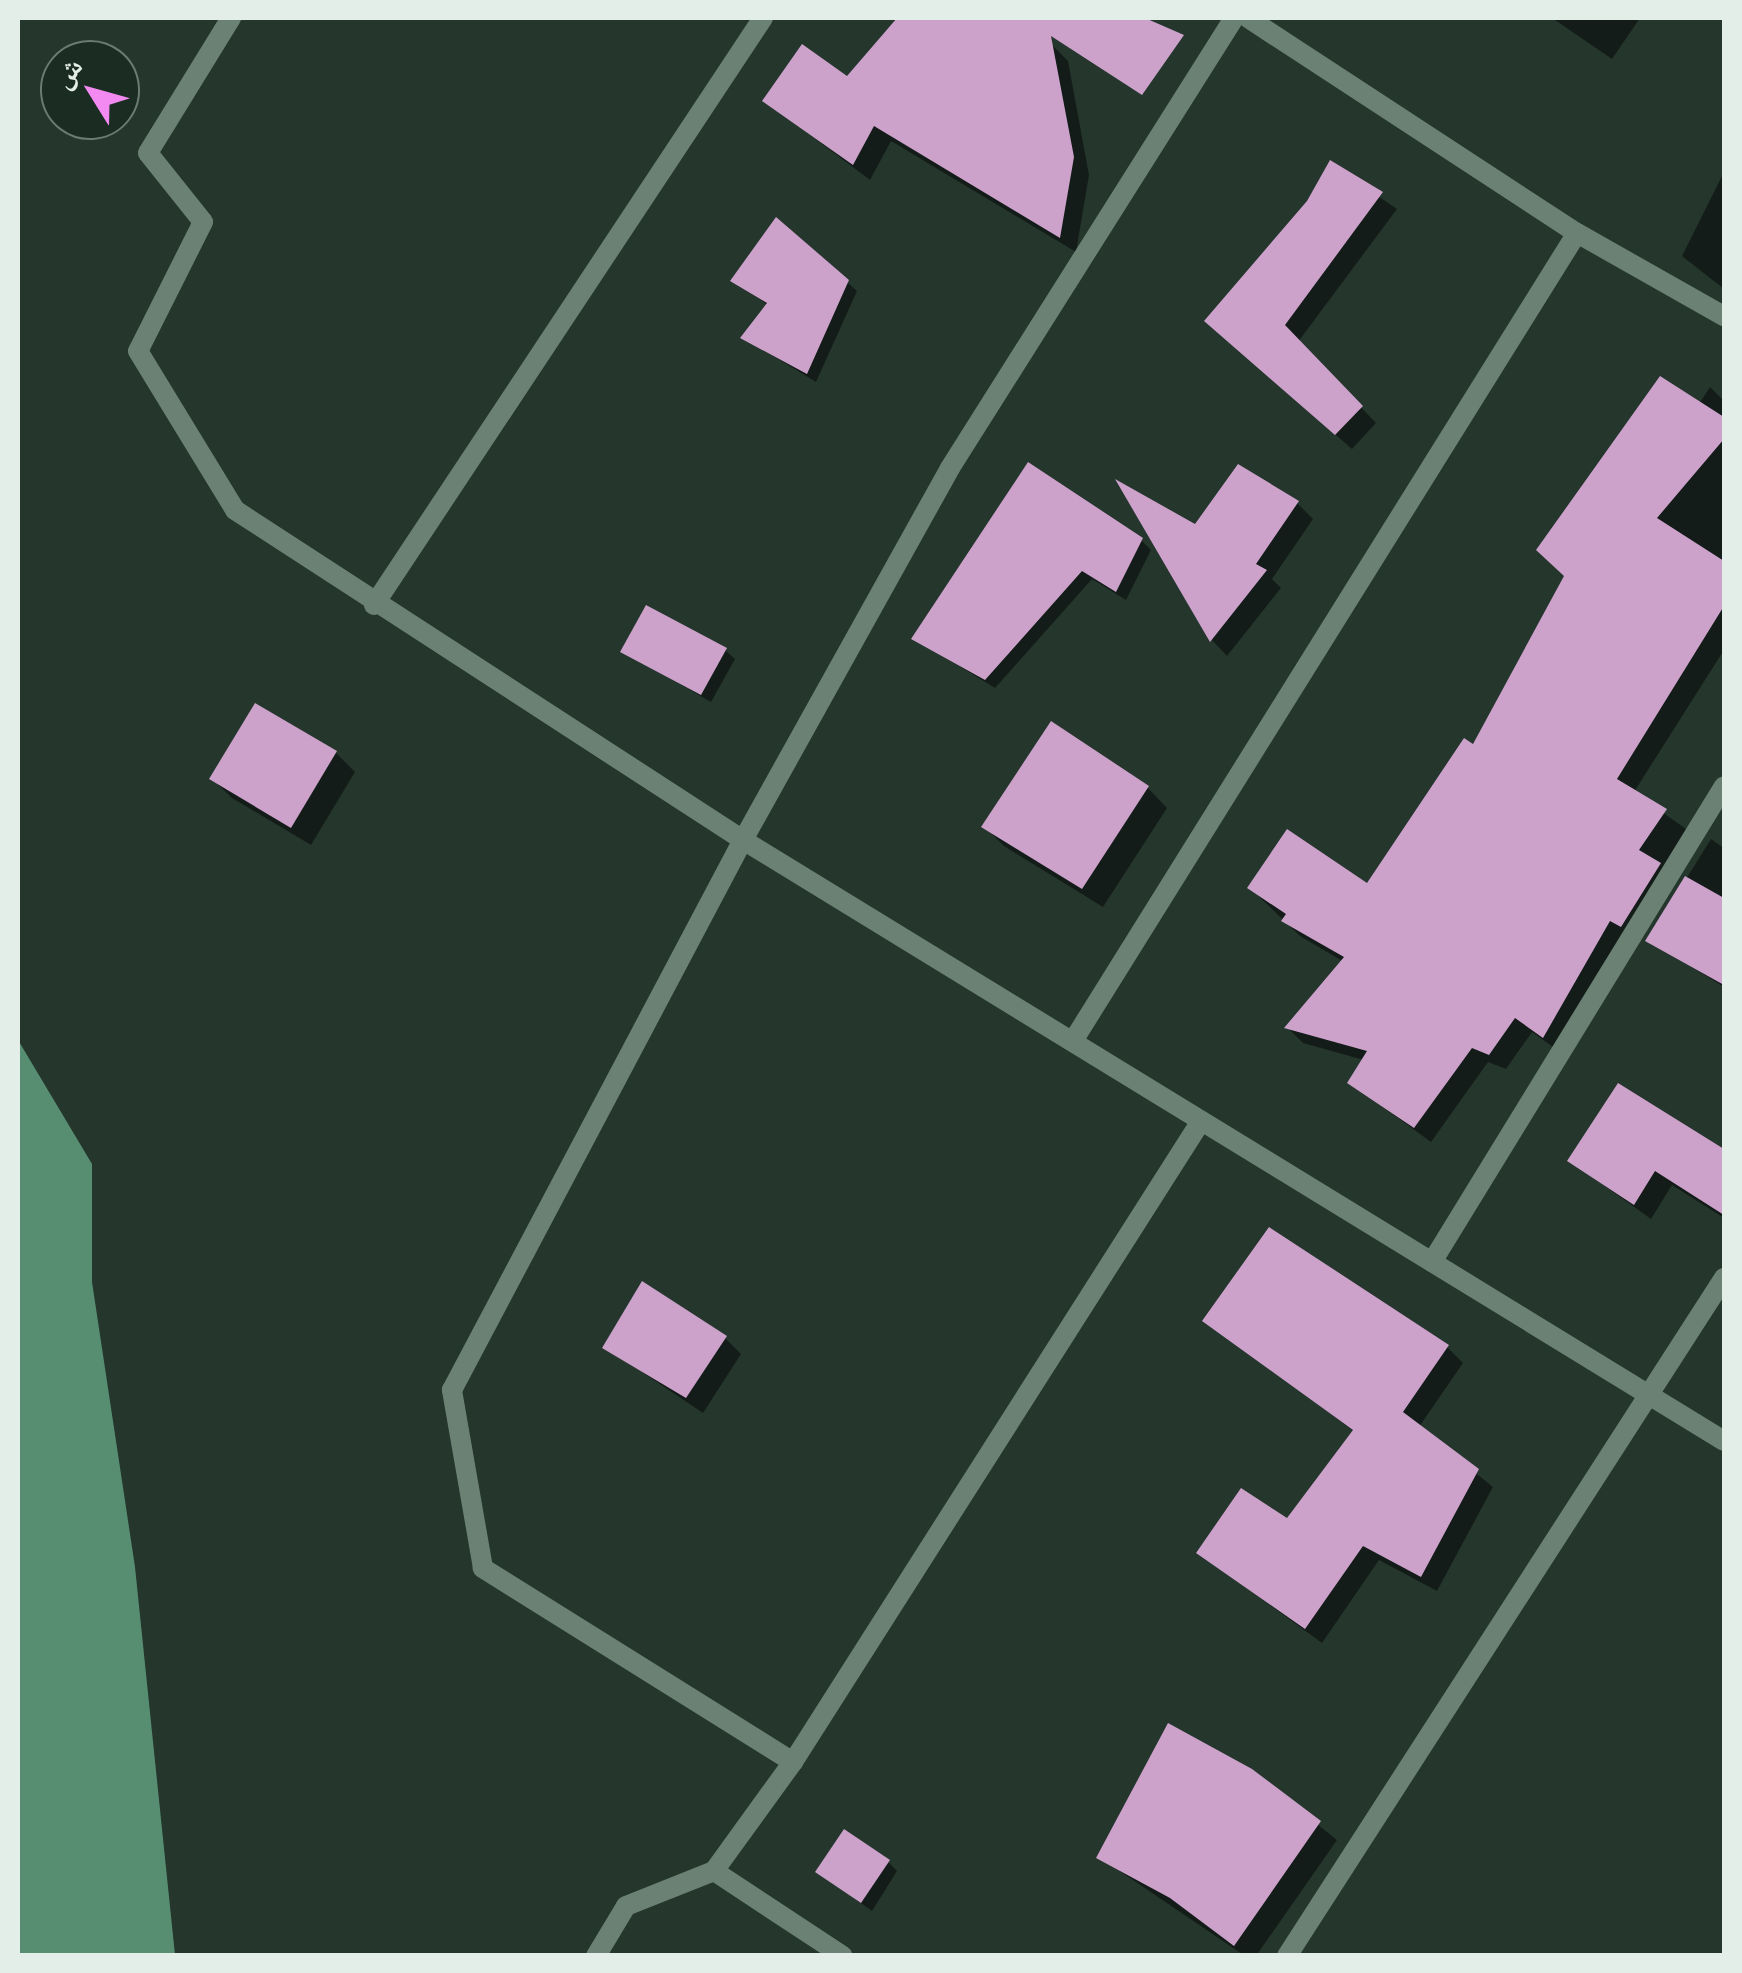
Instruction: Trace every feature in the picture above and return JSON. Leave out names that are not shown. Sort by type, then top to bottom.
[{"type":"street","points":[[231,18],[148,153],[204,222],[138,350],[235,510],[374,605],[743,840],[1724,1441]]},
{"type":"street","points":[[374,605],[763,18]]},
{"type":"street","points":[[793,1762],[483,1568],[452,1390],[743,840],[950,468],[1234,18]]},
{"type":"street","points":[[1248,18],[1577,233],[1724,316]]},
{"type":"street","points":[[1073,1041],[1577,233]]},
{"type":"street","points":[[1432,1262],[1724,786]]},
{"type":"street","points":[[596,1956],[626,1906],[714,1870],[793,1762],[1200,1122]]},
{"type":"street","points":[[1287,1956],[1724,1278]]},
{"type":"street","points":[[714,1870],[843,1956]]},
{"type":"shaded area","points":[[18,1040],[92,1164],[92,1282],[135,1567],[175,1955],[18,1955]]},
{"type":"building","points":[[897,18],[1145,18],[1184,35],[1142,95],[1051,36],[1074,157],[1060,238],[874,126],[853,165],[762,101],[802,44],[847,76]]},
{"type":"building","points":[[1330,160],[1383,192],[1285,325],[1363,406],[1335,435],[1204,321],[1307,201]]},
{"type":"building","points":[[776,217],[849,280],[807,374],[740,338],[767,303],[730,281]]},
{"type":"building","points":[[1660,376],[1724,417],[1724,439],[1657,518],[1724,561],[1724,606],[1617,779],[1667,809],[1639,850],[1661,863],[1621,927],[1610,921],[1543,1038],[1515,1018],[1489,1055],[1472,1048],[1414,1128],[1347,1083],[1367,1051],[1284,1028],[1344,957],[1281,921],[1286,914],[1247,888],[1287,829],[1367,883],[1464,738],[1473,744],[1564,576],[1536,550]]},
{"type":"building","points":[[1028,462],[1143,538],[1116,592],[1082,571],[985,680],[911,639]]},
{"type":"building","points":[[1238,464],[1299,501],[1256,564],[1267,570],[1210,642],[1115,479],[1195,524]]},
{"type":"building","points":[[646,605],[727,648],[701,695],[620,652]]},
{"type":"building","points":[[255,703],[337,751],[291,828],[209,779]]},
{"type":"building","points":[[1051,721],[1149,786],[1082,889],[981,827]]},
{"type":"building","points":[[1685,876],[1724,898],[1724,985],[1645,941]]},
{"type":"building","points":[[1618,1083],[1724,1149],[1724,1215],[1655,1171],[1634,1205],[1567,1161]]},
{"type":"building","points":[[1269,1227],[1449,1345],[1403,1412],[1479,1469],[1421,1577],[1363,1546],[1305,1629],[1196,1553],[1241,1488],[1287,1518],[1353,1430],[1202,1321]]},
{"type":"building","points":[[642,1281],[727,1336],[686,1398],[602,1348]]},
{"type":"building","points":[[1168,1723],[1252,1769],[1321,1821],[1234,1946],[1170,1898],[1096,1858]]},
{"type":"building","points":[[844,1829],[890,1860],[861,1903],[815,1872]]}]
